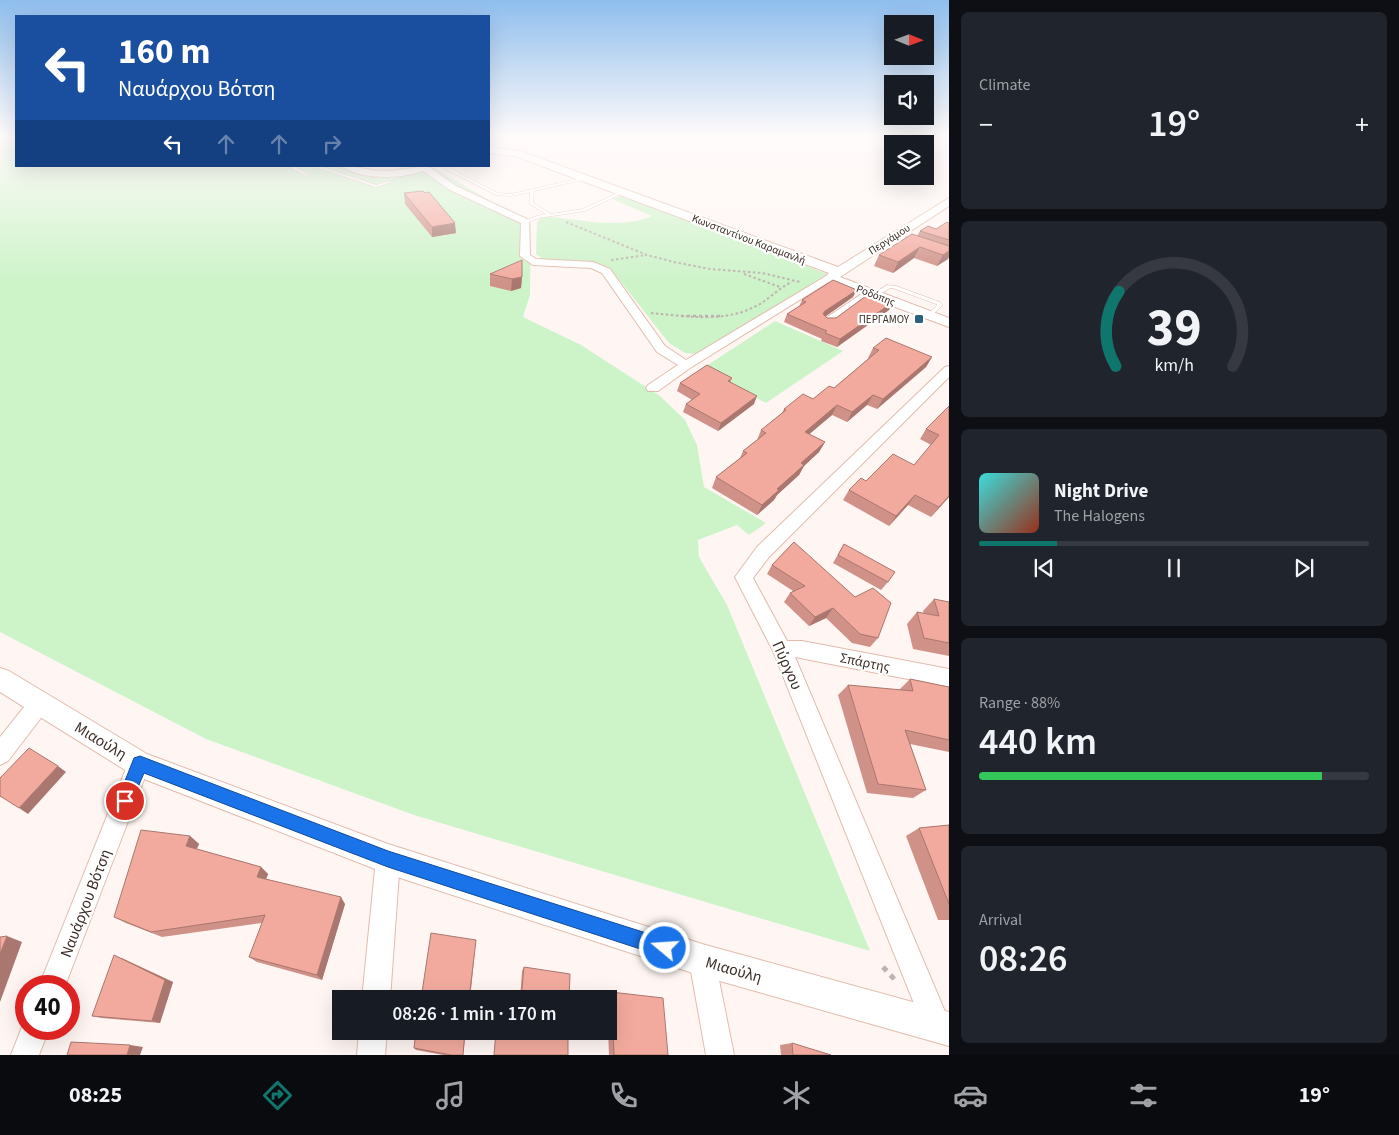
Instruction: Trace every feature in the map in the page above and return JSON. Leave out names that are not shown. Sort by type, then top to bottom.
[{"type":"street","points":[[448,184],[526,222],[525,256],[528,260],[533,262],[593,266],[606,271],[633,312],[661,349],[686,365]]},
{"type":"street","name":"Κωνσταντίνου Καραμανλή","points":[[602,184],[830,278]]},
{"type":"street","name":"Περγάμου","points":[[830,278],[949,201]]},
{"type":"street","points":[[894,236],[949,254]]},
{"type":"street","points":[[653,388],[686,365],[830,278]]},
{"type":"street","name":"Ροδόπης","points":[[830,278],[949,323]]},
{"type":"street","points":[[827,322],[872,294]]},
{"type":"street","name":"Πύργου","points":[[943,1027],[782,649],[744,577],[763,552],[949,370]]},
{"type":"street","name":"Σπάρτης","points":[[782,649],[802,650],[949,678]]},
{"type":"street","name":"Μιαούλη","points":[[0,678],[140,764],[388,859],[702,960],[943,1027]]},
{"type":"street","points":[[0,754],[40,703]]},
{"type":"street","name":"Ναυάρχου Βότση","points":[[56,975],[140,764]]},
{"type":"street","points":[[377,990],[388,859]]},
{"type":"street","points":[[702,960],[720,1055]]},
{"type":"street","points":[[25,1055],[31,1040]]},
{"type":"street","points":[[370,1055],[372,1040]]},
{"type":"lane","points":[[476,184],[492,193],[511,195],[557,184]]},
{"type":"lane","points":[[532,190],[531,203],[550,215]]},
{"type":"lane","points":[[526,222],[550,215],[584,210],[623,192]]},
{"type":"path","points":[[550,215],[647,255],[690,266],[777,276],[792,282]]},
{"type":"path","points":[[593,266],[620,258],[647,255]]},
{"type":"path","points":[[742,273],[780,287]]},
{"type":"path","points":[[633,312],[709,316],[736,313],[765,302],[780,287],[792,282],[830,278]]},
{"type":"green space","points":[[0,184],[462,184],[531,224],[530,295],[523,317],[581,345],[660,396],[685,420],[697,445],[704,487],[766,523],[749,535],[737,525],[698,540],[699,557],[727,605],[870,951],[414,815],[206,739],[0,632]]},
{"type":"green space","points":[[624,195],[827,274],[706,351],[697,354],[685,353],[669,343],[610,268],[595,263],[542,259],[536,254],[537,222],[541,218],[551,217],[615,223],[640,220],[652,216],[612,199]]},
{"type":"green space","points":[[775,321],[843,351],[766,403],[703,368]]},
{"type":"building","points":[[423,191],[425,193],[429,192],[455,223],[432,227],[404,193]]},
{"type":"building","points":[[947,222],[949,223],[949,240],[920,231],[928,226],[936,229]]},
{"type":"building","points":[[912,234],[949,246],[949,251],[943,255],[920,247],[898,262],[879,255]]},
{"type":"building","points":[[522,260],[522,277],[512,279],[490,274]]},
{"type":"building","points":[[833,280],[857,290],[825,311],[823,314],[827,318],[836,318],[870,293],[893,302],[840,339],[825,333],[827,331],[787,314],[806,302],[802,300]]},
{"type":"building","points":[[886,338],[932,357],[883,399],[873,395],[852,412],[837,405],[805,432],[825,442],[801,463],[804,465],[762,505],[716,477],[747,453],[743,451],[766,433],[761,430],[786,410],[784,409],[803,394],[813,399],[829,386],[834,388],[879,350],[873,348]]},
{"type":"building","points":[[707,365],[732,378],[728,381],[757,396],[721,423],[686,404],[700,394],[680,383]]},
{"type":"building","points":[[949,406],[949,496],[939,507],[915,495],[896,516],[849,490],[861,478],[866,481],[893,454],[914,465],[939,435],[926,429]]},
{"type":"building","points":[[794,542],[855,597],[873,588],[891,603],[878,638],[860,634],[833,608],[815,617],[790,593],[805,586],[772,565]]},
{"type":"building","points":[[844,544],[895,572],[888,582],[838,555]]},
{"type":"building","points":[[934,599],[949,602],[949,643],[924,638],[917,612],[939,616]]},
{"type":"building","points":[[910,679],[949,687],[949,740],[905,730],[926,790],[878,784],[848,685],[913,691]]},
{"type":"building","points":[[29,748],[58,766],[19,808],[0,796],[0,778]]},
{"type":"building","points":[[949,825],[949,904],[919,828]]},
{"type":"building","points":[[141,830],[190,836],[186,846],[261,867],[257,877],[341,897],[317,975],[249,957],[265,915],[151,932],[114,917]]},
{"type":"building","points":[[431,933],[476,940],[470,990],[422,990]]},
{"type":"building","points":[[7,936],[0,954],[0,937]]},
{"type":"building","points":[[114,955],[165,980],[152,1021],[92,1016]]},
{"type":"building","points":[[524,967],[570,974],[569,990],[522,990]]},
{"type":"building","points":[[617,993],[663,998],[668,1055],[614,1055],[613,1040],[617,1040]]},
{"type":"building","points":[[415,1040],[464,1040],[463,1055],[451,1055],[414,1048]]},
{"type":"building","points":[[495,1040],[568,1040],[568,1055],[494,1055]]},
{"type":"building","points":[[71,1042],[130,1045],[127,1055],[67,1055]]},
{"type":"building","points":[[792,1043],[831,1055],[793,1055]]},
{"type":"place","name":"ΠΕΡΓΑΜΟΥ","points":[[919,319]]},
{"type":"route","points":[[125,801],[140,764],[388,859],[665,948]]}]
